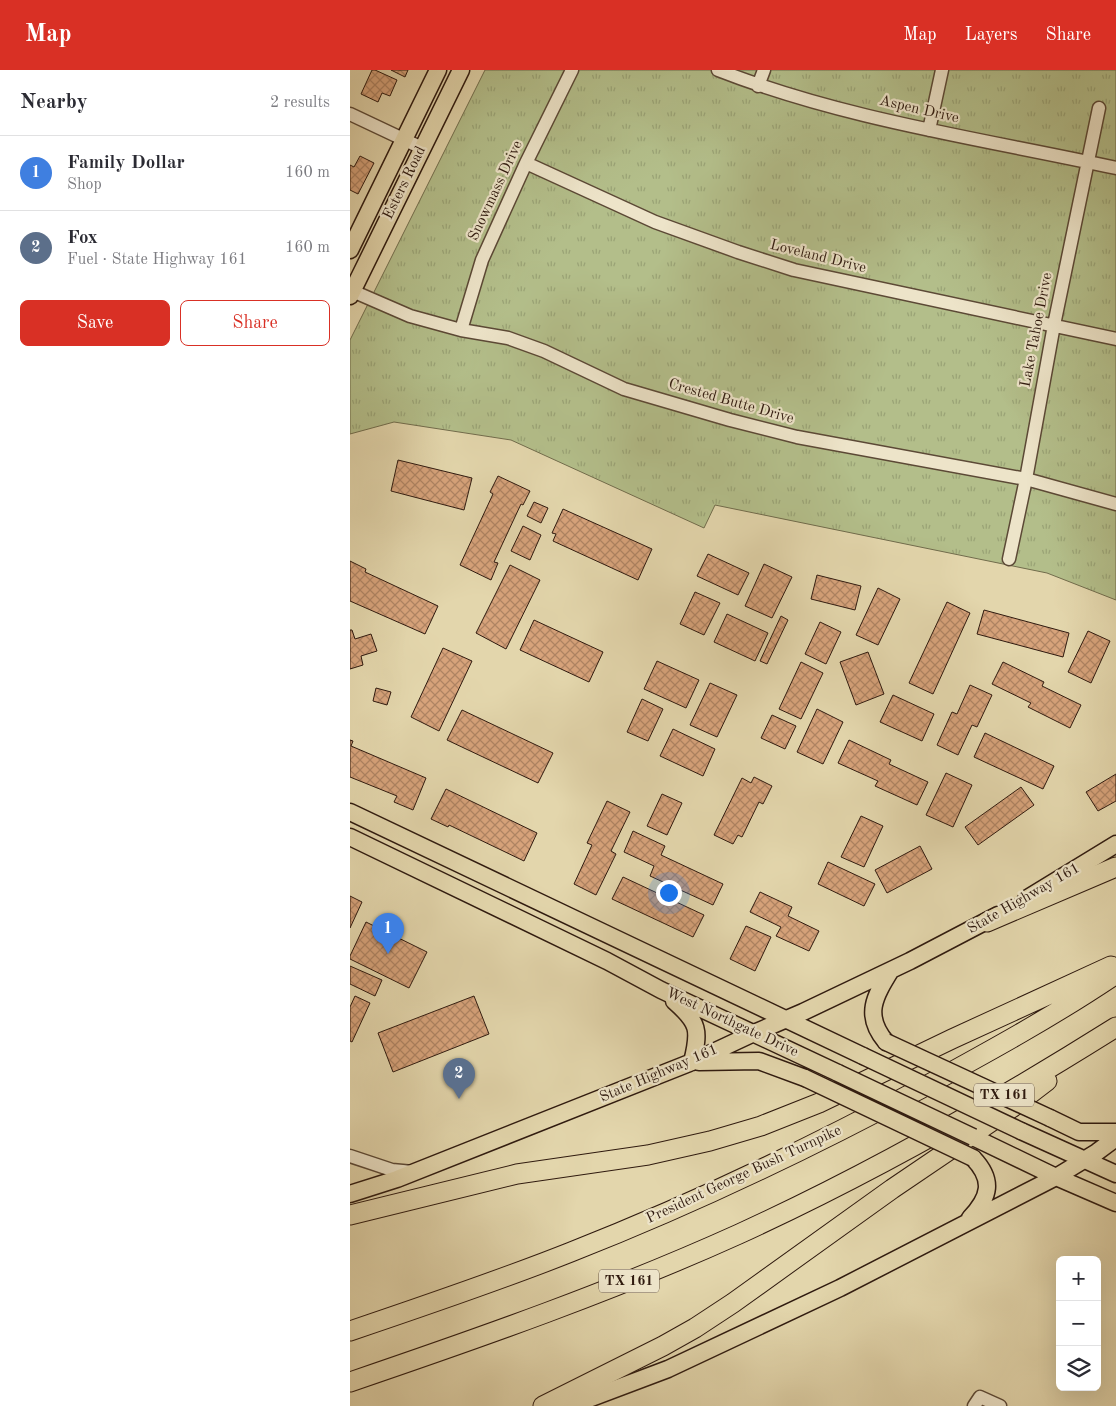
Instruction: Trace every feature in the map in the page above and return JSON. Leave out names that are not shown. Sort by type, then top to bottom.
[{"type":"highway","points":[[987,922],[1116,867]]},
{"type":"highway","points":[[350,1215],[517,1174],[648,1155],[710,1141],[760,1126],[819,1104],[952,1039],[1116,964]]},
{"type":"highway","name":"President George Bush Turnpike","points":[[350,1331],[573,1252],[799,1153],[996,1048],[1093,990],[1116,974]]},
{"type":"highway","points":[[543,1406],[662,1346],[695,1328],[733,1303],[892,1189],[1013,1108],[1112,1030]]},
{"type":"highway","name":"TX 161","points":[[350,1382],[497,1332],[649,1273],[739,1234],[898,1156],[1112,1030]]},
{"type":"main road","name":"Esters Road","points":[[350,250],[438,70]]},
{"type":"main road","name":"Esters Road","points":[[351,292],[461,70]]},
{"type":"main road","name":"West Northgate Drive","points":[[350,812],[786,1020],[1116,1174]]},
{"type":"main road","name":"West Northgate Drive","points":[[350,837],[607,961],[662,990],[1116,1203]]},
{"type":"main road","name":"State Highway 161","points":[[350,1194],[415,1172],[692,1062],[786,1020],[987,922],[1116,844]]},
{"type":"main road","points":[[891,970],[876,996],[873,1017],[879,1033],[886,1042],[1079,1132],[1116,1132]]},
{"type":"main road","points":[[662,990],[689,1015],[697,1030],[692,1062],[732,1060],[759,1062],[805,1078],[973,1158],[984,1169],[988,1183],[982,1206],[964,1226]]},
{"type":"main road","points":[[570,1406],[668,1369],[760,1327],[964,1226],[1084,1160],[1116,1138]]},
{"type":"street","name":"Snowmass Drive","points":[[461,330],[482,260],[526,163],[572,70]]},
{"type":"street","name":"Aspen Drive","points":[[718,70],[758,86],[819,103],[929,130],[1116,168]]},
{"type":"street","points":[[758,86],[764,70]]},
{"type":"street","points":[[929,130],[942,70]]},
{"type":"street","name":"Lake Tahoe Drive","points":[[1009,559],[1026,479],[1054,325],[1099,108]]},
{"type":"street","points":[[350,114],[422,148]]},
{"type":"street","name":"Loveland Drive","points":[[526,163],[656,222],[794,270],[1116,339]]},
{"type":"street","name":"Crested Butte Drive","points":[[351,292],[410,316],[461,330],[508,338],[544,351],[624,389],[730,420],[797,437],[1026,479],[1116,504]]},
{"type":"street","points":[[350,1156],[392,1170],[415,1172]]},
{"type":"street","points":[[977,1401],[1000,1406]]},
{"type":"green space","points":[[485,70],[1116,70],[1116,600],[1047,573],[715,505],[704,528],[511,440],[394,422],[350,434],[350,340]]},
{"type":"building","points":[[372,70],[397,80],[390,96],[382,93],[378,102],[361,94]]},
{"type":"building","points":[[391,70],[408,70],[405,77]]},
{"type":"building","points":[[360,156],[374,163],[358,194],[350,190],[350,165],[354,167]]},
{"type":"building","points":[[398,460],[472,478],[464,510],[391,491]]},
{"type":"building","points":[[498,476],[530,491],[523,505],[521,504],[494,562],[498,563],[491,580],[460,565],[493,494],[490,492]]},
{"type":"building","points":[[534,502],[548,508],[541,523],[527,516]]},
{"type":"building","points":[[563,509],[652,549],[638,580],[553,541],[556,534],[552,533]]},
{"type":"building","points":[[523,526],[541,535],[530,560],[511,551]]},
{"type":"building","points":[[708,554],[749,573],[738,595],[697,576]]},
{"type":"building","points":[[350,561],[366,569],[365,572],[438,606],[425,634],[350,601]]},
{"type":"building","points":[[764,564],[792,577],[772,618],[745,606]]},
{"type":"building","points":[[510,565],[540,580],[506,649],[476,633]]},
{"type":"building","points":[[817,575],[861,586],[855,610],[811,599]]},
{"type":"building","points":[[878,588],[900,599],[878,645],[856,635]]},
{"type":"building","points":[[695,592],[720,603],[704,635],[680,624]]},
{"type":"building","points":[[947,602],[970,613],[933,694],[909,683]]},
{"type":"building","points":[[984,610],[1069,633],[1063,657],[977,634]]},
{"type":"building","points":[[727,614],[768,633],[755,661],[714,642]]},
{"type":"building","points":[[781,616],[788,620],[767,664],[760,661]]},
{"type":"building","points":[[534,620],[603,652],[589,682],[520,650]]},
{"type":"building","points":[[820,622],[841,632],[826,664],[805,654]]},
{"type":"building","points":[[350,630],[352,630],[355,639],[371,634],[377,651],[361,656],[363,665],[350,669]]},
{"type":"building","points":[[1088,631],[1110,641],[1091,683],[1068,672]]},
{"type":"building","points":[[443,648],[472,661],[439,731],[411,717]]},
{"type":"building","points":[[868,652],[884,694],[856,705],[840,662]]},
{"type":"building","points":[[657,661],[699,680],[686,708],[644,689]]},
{"type":"building","points":[[801,662],[823,673],[801,719],[779,709]]},
{"type":"building","points":[[1003,662],[1044,682],[1042,686],[1081,705],[1070,728],[1028,707],[1031,703],[992,684]]},
{"type":"building","points":[[710,683],[737,695],[717,737],[690,725]]},
{"type":"building","points":[[970,685],[992,695],[977,727],[972,725],[958,755],[937,745],[952,712],[957,714]]},
{"type":"building","points":[[376,688],[391,692],[387,705],[373,701]]},
{"type":"building","points":[[893,695],[934,714],[922,741],[880,722]]},
{"type":"building","points":[[642,699],[663,709],[648,741],[627,732]]},
{"type":"building","points":[[817,709],[843,722],[823,764],[797,752]]},
{"type":"building","points":[[462,710],[553,753],[538,783],[447,740]]},
{"type":"building","points":[[772,715],[796,726],[785,749],[761,738]]},
{"type":"building","points":[[673,729],[715,749],[703,776],[660,756]]},
{"type":"building","points":[[985,733],[1054,766],[1043,789],[974,757]]},
{"type":"building","points":[[350,740],[353,741],[351,746],[426,778],[413,810],[394,802],[397,796],[350,777]]},
{"type":"building","points":[[849,740],[891,760],[889,764],[928,782],[917,805],[875,786],[878,781],[838,763]]},
{"type":"building","points":[[946,773],[972,785],[953,827],[926,815]]},
{"type":"building","points":[[1116,774],[1116,801],[1098,811],[1086,792]]},
{"type":"building","points":[[754,777],[772,786],[763,804],[759,802],[742,837],[738,835],[733,844],[714,835],[742,778],[751,783]]},
{"type":"building","points":[[1021,787],[1034,805],[978,845],[965,827]]},
{"type":"building","points":[[446,789],[537,833],[524,861],[449,825],[448,827],[431,819]]},
{"type":"building","points":[[662,794],[682,803],[667,835],[647,826]]},
{"type":"building","points":[[607,801],[630,812],[611,851],[616,854],[596,895],[574,884],[592,845],[587,843]]},
{"type":"building","points":[[861,816],[883,826],[864,867],[841,857]]},
{"type":"building","points":[[633,831],[665,846],[661,855],[723,884],[713,905],[650,876],[654,866],[624,852]]},
{"type":"building","points":[[920,846],[932,869],[887,893],[875,870]]},
{"type":"building","points":[[828,862],[875,884],[864,906],[818,884]]},
{"type":"building","points":[[623,877],[704,915],[693,937],[612,899]]},
{"type":"building","points":[[760,892],[792,907],[788,916],[819,931],[809,951],[776,936],[781,927],[750,912]]},
{"type":"building","points":[[350,896],[362,902],[350,928]]},
{"type":"building","points":[[366,922],[427,952],[409,988],[350,959]]},
{"type":"building","points":[[746,926],[771,937],[755,971],[730,959]]},
{"type":"building","points":[[350,966],[382,980],[375,996],[350,984]]},
{"type":"building","points":[[355,996],[370,1003],[352,1042],[350,1041],[350,1007]]},
{"type":"building","points":[[474,996],[489,1034],[393,1072],[378,1033]]},
{"type":"place","name":"Family Dollar","points":[[388,954]]},
{"type":"place","name":"Fox","points":[[459,1099]]}]
